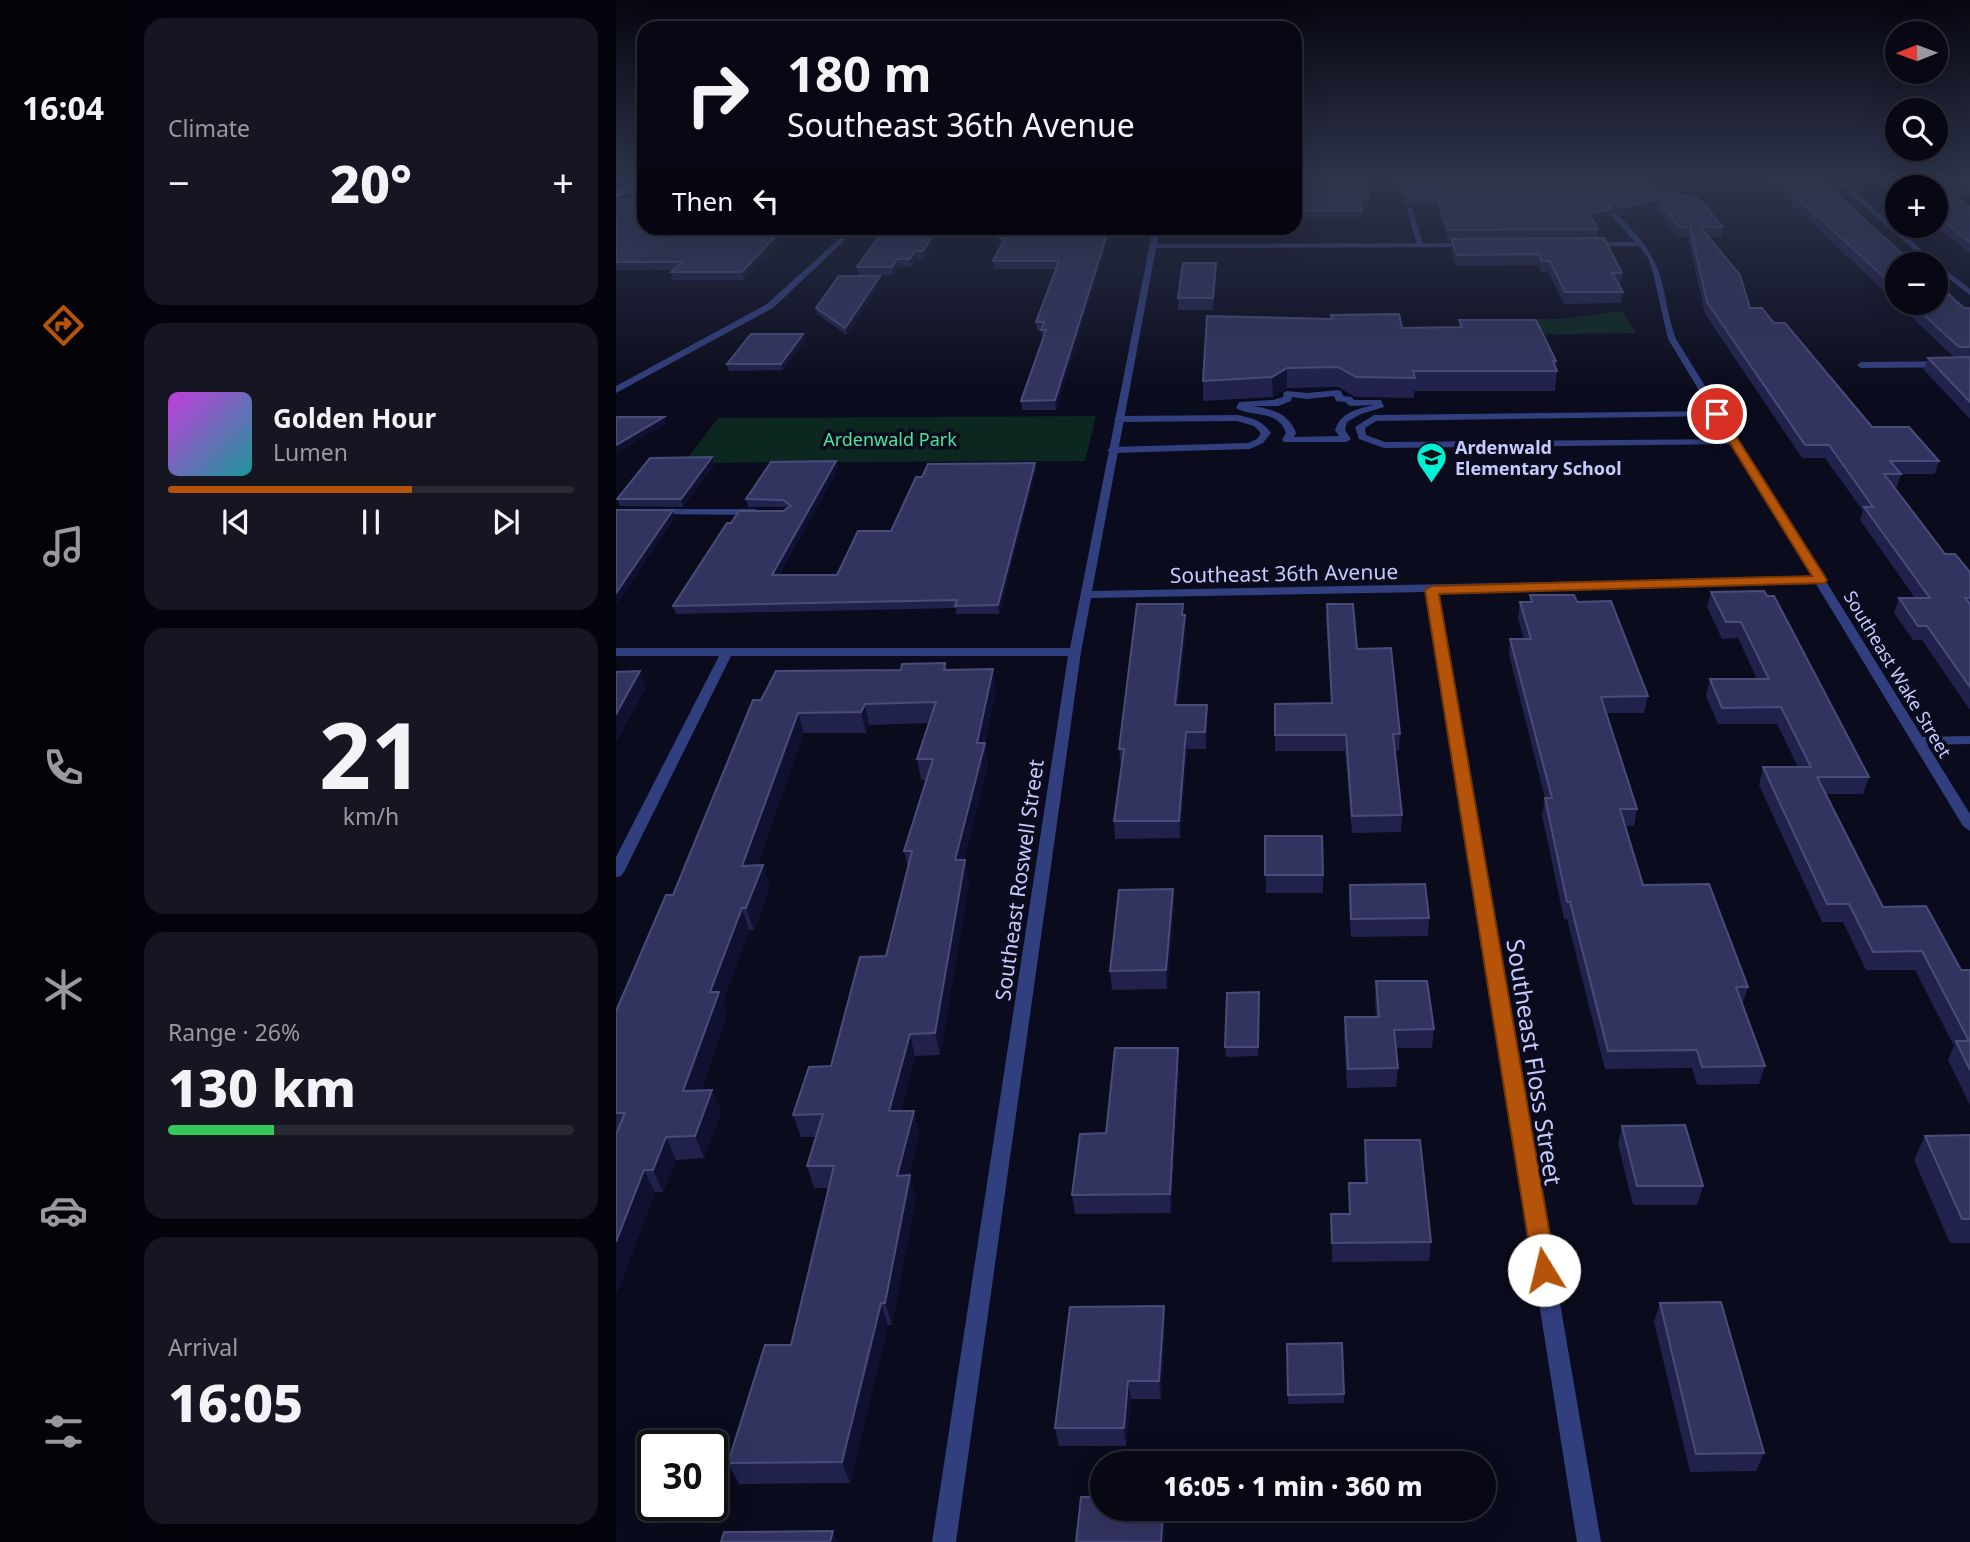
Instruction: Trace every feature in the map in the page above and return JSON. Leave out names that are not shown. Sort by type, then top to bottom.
[{"type":"street","points":[[616,390],[770,306],[831,249]]},
{"type":"street","name":"Southeast Roswell Street","points":[[944,1542],[1075,652],[1151,249]]},
{"type":"street","name":"Southeast Wake Street","points":[[1643,249],[1654,265],[1664,319],[1672,339],[1970,826]]},
{"type":"street","points":[[1948,275],[1970,293]]},
{"type":"street","points":[[1861,365],[1970,364]]},
{"type":"street","points":[[1338,393],[1339,400],[1349,399],[1350,403],[1378,402],[1379,407],[1357,412],[1343,421],[1340,430],[1346,439],[1287,440],[1291,429],[1284,420],[1266,412],[1241,408],[1242,404],[1278,403],[1278,400],[1288,399],[1287,394],[1307,397],[1338,393]]},
{"type":"street","points":[[1717,414],[1374,418],[1360,427],[1359,432],[1362,437],[1384,445],[1408,446],[1734,442]]},
{"type":"street","points":[[1112,450],[1250,446],[1260,442],[1266,433],[1263,427],[1252,420],[1237,418],[1119,419]]},
{"type":"street","points":[[644,512],[762,513]]},
{"type":"street","name":"Southeast 36th Avenue","points":[[1085,595],[1820,580]]},
{"type":"street","name":"Southeast Floss Street","points":[[1432,590],[1589,1542]]},
{"type":"street","points":[[616,652],[1075,652]]},
{"type":"street","points":[[616,872],[727,652]]},
{"type":"street","points":[[1918,741],[1970,740]]},
{"type":"green space","points":[[1622,311],[1636,333],[1509,335],[1503,320],[1560,319]]},
{"type":"green space","name":"Ardenwald Park","points":[[1096,416],[1085,461],[684,463],[718,418]]},
{"type":"building","points":[[616,249],[763,249],[742,272],[671,272],[682,262],[616,262]]},
{"type":"building","points":[[870,249],[924,249],[915,251],[910,259],[897,259],[892,267],[857,267]]},
{"type":"building","points":[[999,249],[1102,249],[1055,400],[1021,401],[1046,330],[1041,330],[1044,322],[1036,322],[1059,261],[993,261]]},
{"type":"building","points":[[1455,249],[1610,249],[1622,273],[1612,273],[1623,292],[1565,292],[1550,261],[1542,261],[1539,254],[1457,255]]},
{"type":"building","points":[[1695,249],[1718,249],[1740,275],[1750,308],[1762,308],[1774,323],[1785,323],[1872,427],[1909,427],[1939,461],[1890,461],[1901,474],[1884,474],[1945,554],[1955,554],[1970,572],[1970,598],[1965,598],[1970,604],[1970,687],[1927,626],[1918,626],[1899,598],[1930,598],[1864,507],[1873,507],[1829,445],[1805,445],[1707,302]]},
{"type":"building","points":[[1853,249],[1897,249],[1901,252],[1885,252],[1885,278]]},
{"type":"building","points":[[1183,263],[1216,263],[1213,298],[1178,298]]},
{"type":"building","points":[[839,276],[880,276],[845,328],[816,308]]},
{"type":"building","points":[[1948,294],[1964,308],[1970,309],[1970,347],[1959,347],[1924,315],[1948,315]]},
{"type":"building","points":[[1399,314],[1402,328],[1462,327],[1459,320],[1536,320],[1556,361],[1553,361],[1557,371],[1413,371],[1415,378],[1356,377],[1338,367],[1287,368],[1272,377],[1203,381],[1207,316],[1332,319],[1331,315]]},
{"type":"building","points":[[751,334],[803,334],[781,364],[727,364]]},
{"type":"building","points":[[1970,357],[1970,402],[1928,358]]},
{"type":"building","points":[[616,417],[664,417],[616,445]]},
{"type":"building","points":[[712,457],[681,499],[617,499],[650,458]]},
{"type":"building","points":[[836,461],[772,575],[837,575],[858,531],[891,531],[916,477],[922,477],[928,464],[1035,463],[998,605],[955,606],[957,600],[673,606],[727,523],[731,523],[739,511],[783,511],[791,506],[783,500],[746,499],[771,462]]},
{"type":"building","points":[[616,510],[673,510],[616,593]]},
{"type":"building","points":[[1764,591],[1767,596],[1774,596],[1869,777],[1817,777],[1883,907],[1926,906],[1961,970],[1970,970],[1970,1070],[1956,1041],[1969,1041],[1922,951],[1873,952],[1849,904],[1827,904],[1763,767],[1811,767],[1781,707],[1722,708],[1710,679],[1769,679],[1741,622],[1726,622],[1711,592]]},
{"type":"building","points":[[1530,595],[1574,595],[1577,602],[1611,601],[1648,696],[1601,697],[1637,809],[1620,809],[1643,885],[1709,884],[1748,987],[1736,987],[1765,1066],[1702,1067],[1697,1050],[1608,1051],[1570,902],[1567,902],[1545,798],[1552,798],[1510,639],[1531,639],[1520,602],[1532,602]]},
{"type":"building","points":[[1137,604],[1183,604],[1182,615],[1185,615],[1175,705],[1207,705],[1205,732],[1186,732],[1179,821],[1114,821],[1124,749],[1119,749]]},
{"type":"building","points":[[1327,604],[1353,604],[1357,649],[1391,648],[1400,734],[1393,734],[1402,815],[1352,816],[1346,735],[1275,735],[1275,704],[1332,703]]},
{"type":"building","points":[[945,663],[944,670],[993,669],[977,743],[985,743],[955,860],[965,860],[935,1033],[910,1034],[889,1111],[914,1111],[897,1176],[910,1175],[885,1303],[881,1303],[842,1462],[728,1463],[765,1345],[791,1345],[834,1166],[807,1166],[823,1114],[793,1115],[809,1067],[831,1066],[860,957],[886,956],[912,851],[904,851],[933,759],[917,759],[936,702],[865,704],[861,712],[798,713],[742,866],[763,865],[746,908],[742,908],[710,992],[719,992],[683,1091],[712,1090],[695,1136],[666,1137],[653,1170],[644,1170],[616,1242],[616,1134],[625,1113],[616,1113],[616,1011],[666,895],[673,895],[753,700],[761,700],[776,671],[901,670],[902,664]]},
{"type":"building","points":[[640,671],[616,714],[616,672]]},
{"type":"building","points":[[1265,836],[1322,836],[1323,875],[1265,875]]},
{"type":"building","points":[[1425,884],[1429,918],[1351,919],[1350,885]]},
{"type":"building","points":[[1173,889],[1166,970],[1110,971],[1119,890]]},
{"type":"building","points":[[1376,981],[1427,981],[1434,1029],[1394,1030],[1398,1068],[1348,1069],[1345,1017],[1379,1017]]},
{"type":"building","points":[[1259,992],[1258,1047],[1225,1047],[1227,993]]},
{"type":"building","points":[[1115,1048],[1178,1048],[1170,1194],[1072,1195],[1080,1134],[1106,1133]]},
{"type":"building","points":[[1685,1125],[1703,1186],[1637,1186],[1622,1126]]},
{"type":"building","points":[[1970,1135],[1970,1219],[1962,1219],[1925,1136]]},
{"type":"building","points":[[1365,1140],[1420,1140],[1431,1242],[1332,1243],[1331,1214],[1350,1214],[1349,1183],[1367,1183]]},
{"type":"building","points":[[1721,1302],[1764,1453],[1696,1454],[1660,1303]]},
{"type":"building","points":[[1164,1306],[1159,1381],[1128,1381],[1124,1428],[1055,1428],[1070,1307]]},
{"type":"building","points":[[1342,1343],[1344,1394],[1288,1395],[1287,1344]]},
{"type":"building","points":[[1081,1497],[1090,1497],[1090,1521],[1162,1521],[1161,1542],[1076,1542]]},
{"type":"building","points":[[833,1531],[830,1542],[721,1542],[724,1532]]},
{"type":"place","name":"Ardenwald Elementary School","points":[[1432,484]]},
{"type":"route","points":[[1544,1270],[1432,590],[1820,580],[1717,414]]}]
